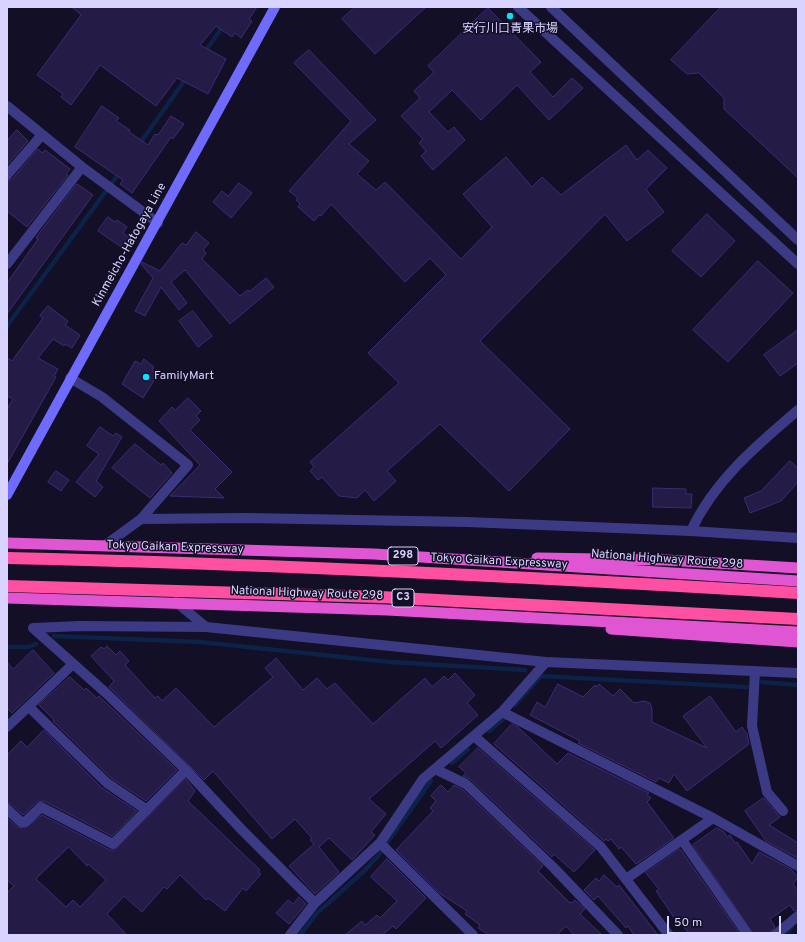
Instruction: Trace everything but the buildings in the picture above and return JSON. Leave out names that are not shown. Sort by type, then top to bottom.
[{"type":"highway","name":"National Highway Route 298","points":[[7,543],[374,554],[798,581]]},
{"type":"highway","points":[[374,554],[666,560],[798,568]]},
{"type":"highway","name":"Tokyo Gaikan Expressway","points":[[7,558],[215,562],[497,575],[798,593]]},
{"type":"highway","name":"C3","points":[[7,586],[380,597],[798,619]]},
{"type":"highway","name":"National Highway Route 298","points":[[7,598],[176,602],[387,610],[798,632]]},
{"type":"highway","points":[[387,610],[674,634],[798,642]]},
{"type":"main road","name":"Kinmeicho-Hatogaya Line","points":[[8,491],[158,223],[275,7]]},
{"type":"street","points":[[518,7],[798,264]]},
{"type":"street","points":[[556,8],[798,240]]},
{"type":"street","points":[[7,106],[41,136],[158,223]]},
{"type":"street","points":[[7,175],[41,136]]},
{"type":"street","points":[[7,264],[82,167]]},
{"type":"street","points":[[70,378],[102,397],[188,465],[141,519],[104,546]]},
{"type":"street","points":[[691,531],[699,513],[722,482],[757,445],[798,410]]},
{"type":"street","points":[[141,519],[246,518],[467,522],[691,531],[798,538]]},
{"type":"street","points":[[176,602],[206,627]]},
{"type":"street","points":[[315,903],[242,830],[186,770],[106,693],[33,628],[80,626],[206,627],[546,662],[798,673]]},
{"type":"street","points":[[290,935],[315,903],[380,843],[423,779],[502,712],[546,662]]},
{"type":"street","points":[[7,727],[30,707],[73,664]]},
{"type":"street","points":[[755,671],[752,726],[767,792],[783,811]]},
{"type":"street","points":[[30,707],[107,783],[147,810]]},
{"type":"street","points":[[502,712],[713,818],[798,866]]},
{"type":"street","points":[[474,736],[601,847],[669,935]]},
{"type":"street","points":[[7,809],[21,822],[25,822],[41,807],[113,844],[186,770]]},
{"type":"street","points":[[434,770],[466,784],[553,867],[615,934]]},
{"type":"street","points":[[626,879],[713,818]]},
{"type":"street","points":[[682,840],[748,935]]},
{"type":"street","points":[[380,843],[473,935]]},
{"type":"street","points":[[775,935],[798,916]]},
{"type":"waterway","points":[[204,53],[224,25]]},
{"type":"waterway","points":[[138,146],[187,77]]},
{"type":"waterway","points":[[7,326],[120,172]]},
{"type":"waterway","points":[[54,636],[200,642],[390,662],[525,670]]},
{"type":"waterway","points":[[7,647],[28,647],[36,644]]},
{"type":"waterway","points":[[515,705],[541,676],[747,687]]},
{"type":"waterway","points":[[762,682],[798,685]]},
{"type":"waterway","points":[[489,731],[504,718]]},
{"type":"waterway","points":[[452,763],[468,749]]},
{"type":"waterway","points":[[300,935],[317,913],[364,871],[377,857],[431,781]]},
{"type":"waterway","points":[[783,935],[792,927]]},
{"type":"place","name":"安行川口青果市場","points":[[510,16]]},
{"type":"place","name":"FamilyMart","points":[[146,377]]}]
